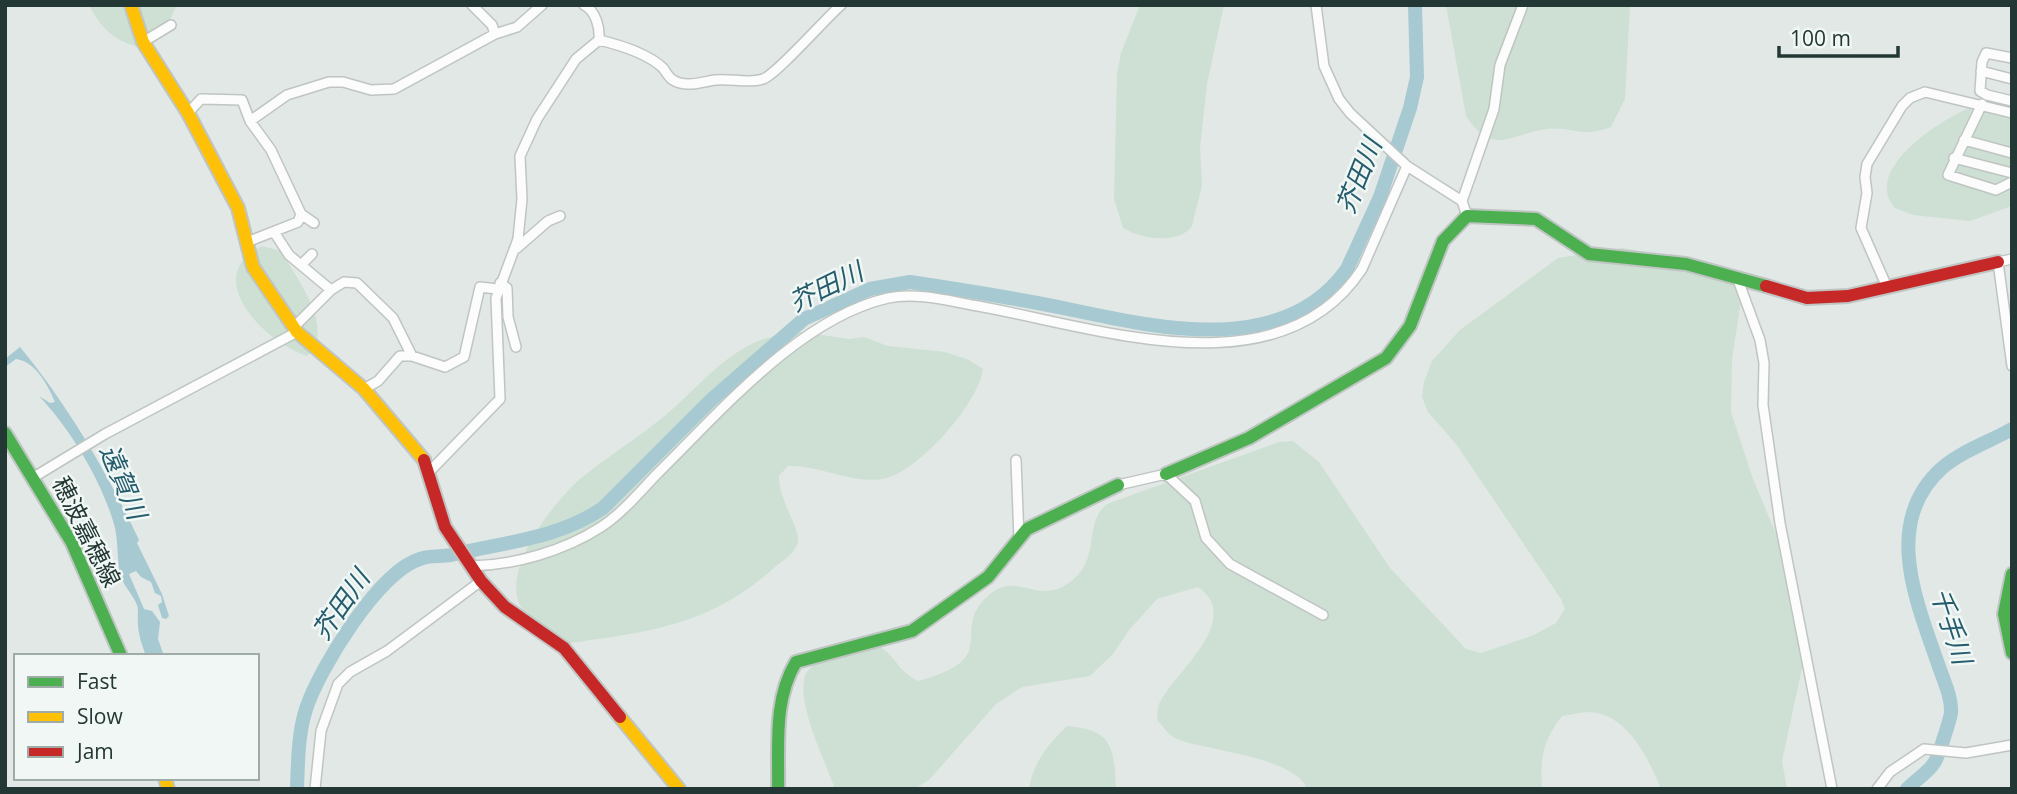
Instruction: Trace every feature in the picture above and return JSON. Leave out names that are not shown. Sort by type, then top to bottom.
[{"type":"street","points":[[131,5],[143,42],[188,113],[237,208],[253,267],[295,329],[364,389],[424,458],[430,471],[435,502],[453,542],[481,581],[505,607],[564,648],[679,789]]},
{"type":"street","points":[[472,5],[492,25],[495,34]]},
{"type":"street","points":[[250,121],[287,95],[329,82],[343,82],[371,90],[394,89],[495,34],[517,27],[542,5]]},
{"type":"street","points":[[430,471],[500,399],[498,286],[516,249],[522,200],[520,156],[524,142],[576,59],[599,40],[600,27],[589,8],[584,5]]},
{"type":"street","points":[[599,40],[620,45],[647,58],[662,67],[672,80],[685,85],[719,79],[754,81],[776,70],[819,24],[841,5]]},
{"type":"street","points":[[1315,5],[1324,66],[1339,99],[1350,113],[1407,166],[1462,201]]},
{"type":"street","points":[[1467,216],[1462,201],[1494,109],[1500,65],[1523,5]]},
{"type":"street","points":[[143,42],[171,25]]},
{"type":"street","points":[[1989,103],[1980,91],[1981,71],[1986,53],[2012,58]]},
{"type":"street","points":[[1981,71],[2012,79]]},
{"type":"street","points":[[1887,286],[1861,228],[1867,193],[1867,164],[1902,106],[1918,93],[1925,92],[1989,103],[2012,113]]},
{"type":"street","points":[[188,113],[201,99],[243,100],[250,121],[271,150],[301,214],[314,223]]},
{"type":"street","points":[[1989,103],[2012,101]]},
{"type":"street","points":[[1989,103],[1954,158],[1949,169],[1951,177],[1996,190],[2012,182]]},
{"type":"street","points":[[1964,140],[2012,153]]},
{"type":"street","points":[[1954,158],[2012,173]]},
{"type":"street","points":[[471,566],[496,565],[541,553],[570,544],[603,526],[714,418],[800,341],[852,312],[887,299],[906,296],[951,301],[1140,339],[1175,342],[1247,339],[1299,325],[1336,301],[1352,284],[1362,269],[1407,166]]},
{"type":"street","points":[[247,242],[299,222],[301,214]]},
{"type":"street","points":[[516,249],[548,221],[560,216]]},
{"type":"street","points":[[778,789],[782,698],[788,672],[796,662],[912,631],[988,577],[1027,528],[1118,485],[1196,466],[1229,450],[1386,358],[1408,330],[1448,232],[1467,216],[1536,219],[1548,224],[1589,254],[1657,259],[1779,293],[1829,299],[2012,259]]},
{"type":"street","points":[[274,232],[289,255],[331,290]]},
{"type":"street","points":[[302,264],[312,254]]},
{"type":"street","points":[[1998,262],[2012,366]]},
{"type":"street","points":[[1738,280],[1760,340],[1764,363],[1763,405],[1780,523],[1832,789]]},
{"type":"street","points":[[37,475],[295,329],[331,290],[344,282],[357,283],[394,318],[412,356]]},
{"type":"street","points":[[364,389],[378,382],[400,356],[412,356],[445,367],[464,357],[480,286],[507,288],[508,317],[516,347]]},
{"type":"street","name":"穂波嘉穂線","points":[[5,433],[37,475],[83,565],[120,654]]},
{"type":"street","points":[[1016,460],[1019,540]]},
{"type":"street","points":[[1166,474],[1195,501],[1206,538],[1230,564],[1323,615]]},
{"type":"street","points":[[2012,574],[2002,616],[2004,635],[2012,653]]},
{"type":"street","points":[[315,789],[321,731],[338,684],[350,672],[387,651],[481,581]]},
{"type":"street","points":[[1877,789],[1890,772],[1907,758],[1932,749],[1980,752],[2012,745]]},
{"type":"green space","points":[[89,5],[177,5],[164,32],[139,47],[122,41],[109,32]]},
{"type":"green space","points":[[1140,5],[1224,5],[1207,84],[1200,147],[1202,186],[1192,226],[1186,232],[1169,238],[1139,235],[1123,228],[1114,199],[1117,74],[1121,53]]},
{"type":"green space","points":[[1446,5],[1630,5],[1625,99],[1611,127],[1591,132],[1547,129],[1502,140],[1485,136],[1466,116]]},
{"type":"green space","points":[[2012,94],[2012,206],[1970,221],[1913,215],[1895,208],[1887,190],[1891,171],[1904,153],[1948,119],[1972,106]]},
{"type":"green space","points":[[262,246],[281,251],[311,304],[318,332],[315,345],[307,356],[273,338],[245,307],[237,291],[237,274],[244,259]]},
{"type":"green space","points":[[1622,248],[1679,261],[1733,282],[1741,301],[1732,359],[1731,412],[1753,479],[1794,577],[1804,659],[1782,761],[1787,789],[1661,789],[1643,752],[1625,729],[1603,714],[1589,712],[1562,716],[1551,733],[1544,750],[1542,789],[1307,789],[1299,778],[1286,769],[1249,756],[1177,739],[1157,720],[1159,704],[1210,630],[1214,615],[1210,600],[1198,587],[1157,599],[1130,629],[1113,654],[1090,676],[1022,687],[996,704],[929,780],[914,789],[835,789],[805,705],[804,680],[813,665],[836,653],[873,645],[883,649],[906,673],[918,681],[945,672],[960,663],[968,653],[973,621],[978,608],[989,595],[1000,588],[1011,586],[1052,590],[1064,586],[1077,576],[1088,558],[1096,520],[1107,504],[1279,442],[1293,441],[1319,462],[1390,568],[1466,649],[1481,653],[1534,635],[1556,623],[1565,609],[1561,599],[1456,444],[1428,412],[1422,397],[1424,382],[1432,361],[1460,330],[1558,258]]},
{"type":"green space","points":[[796,331],[849,339],[864,337],[888,346],[945,352],[969,360],[983,369],[979,383],[959,417],[928,451],[896,474],[870,480],[788,466],[779,476],[780,485],[798,536],[797,545],[785,560],[724,604],[698,616],[646,631],[558,645],[547,637],[522,609],[516,588],[525,553],[534,535],[557,503],[580,479],[657,422],[728,359],[756,342]]},
{"type":"green space","points":[[1067,726],[1094,732],[1108,743],[1114,762],[1116,789],[1029,789],[1042,754]]},
{"type":"water","points":[[20,347],[54,392],[114,489],[139,540],[137,543],[162,594],[169,616],[162,618],[158,605],[162,602],[161,596],[155,593],[151,582],[136,571],[129,574],[144,609],[152,611],[160,622],[158,639],[163,654],[145,654],[139,633],[137,606],[121,577],[116,530],[108,507],[84,456],[39,396],[50,403],[55,402],[49,388],[29,364],[16,359],[5,367],[5,359]]},
{"type":"waterway","name":"芥田川","points":[[297,789],[301,728],[313,692],[352,624],[387,582],[404,567],[420,559],[451,555],[549,533],[568,527],[603,508],[711,400],[804,319],[870,289],[910,282],[1140,323],[1217,330],[1255,326],[1289,315],[1321,297],[1347,269],[1380,197],[1410,108],[1417,77],[1415,5]]},
{"type":"waterway","name":"千手川","points":[[1907,789],[1936,760],[1951,713],[1948,693],[1913,586],[1909,561],[1913,512],[1924,489],[1942,468],[2012,429]]},
{"type":"traffic: fast","points":[[1166,474],[1249,438],[1386,358],[1410,326],[1443,241],[1467,216],[1536,219],[1589,254],[1686,264],[1766,286]]},
{"type":"traffic: fast","points":[[5,433],[72,543],[120,654]]},
{"type":"traffic: fast","points":[[778,789],[780,708],[796,662],[912,631],[988,577],[1027,529],[1118,485]]},
{"type":"traffic: fast","points":[[2012,574],[2004,614],[2012,653]]},
{"type":"traffic: slow","points":[[131,5],[143,42],[188,113],[238,208],[253,267],[297,332],[364,389],[424,460]]},
{"type":"traffic: slow","points":[[620,717],[679,789]]},
{"type":"traffic: slow","points":[[166,780],[168,789]]},
{"type":"traffic: jam","points":[[1766,286],[1807,298],[1848,296],[1998,262]]},
{"type":"traffic: jam","points":[[424,460],[445,527],[481,581],[505,607],[564,648],[620,717]]},
{"type":"water label","name":"遠賀川","points":[[123,482]]}]
